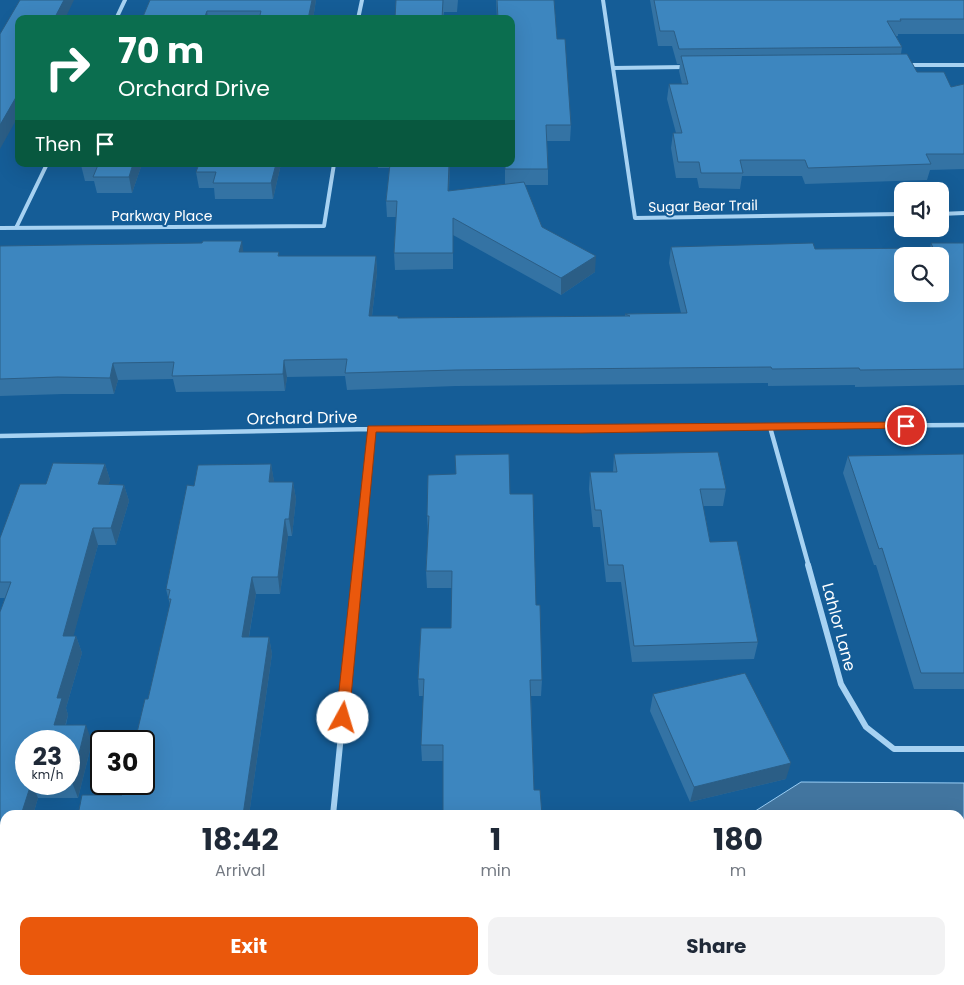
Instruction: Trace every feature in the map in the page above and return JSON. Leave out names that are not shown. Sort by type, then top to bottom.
[{"type":"street","points":[[118,15],[125,0]]},
{"type":"street","points":[[359,15],[362,0]]},
{"type":"street","name":"Sugar Bear Trail","points":[[603,0],[635,218],[894,214]]},
{"type":"street","points":[[905,65],[964,64]]},
{"type":"street","points":[[613,68],[690,67]]},
{"type":"street","points":[[16,228],[46,167]]},
{"type":"street","name":"Parkway Place","points":[[0,228],[324,226],[334,167]]},
{"type":"street","points":[[949,214],[964,213]]},
{"type":"street","name":"Orchard Drive","points":[[0,436],[371,429],[770,428],[964,425]]},
{"type":"street","name":"Lahlor Lane","points":[[770,428],[841,684],[866,727],[894,749],[964,749]]},
{"type":"street","points":[[333,810],[371,429]]},
{"type":"water","points":[[801,782],[964,783],[964,810],[757,810]]},
{"type":"building","points":[[20,0],[64,0],[56,15],[15,15],[15,99],[0,125],[0,34]]},
{"type":"building","points":[[150,0],[312,0],[309,15],[260,15],[261,11],[207,11],[206,15],[144,15]]},
{"type":"building","points":[[396,0],[443,0],[442,15],[395,15]]},
{"type":"building","points":[[497,0],[554,0],[557,39],[565,39],[571,125],[546,125],[548,169],[505,169],[505,167],[515,167],[515,15],[498,15]]},
{"type":"building","points":[[654,0],[964,0],[964,19],[900,19],[901,21],[887,21],[902,47],[679,49],[674,31],[660,31]]},
{"type":"building","points":[[907,54],[917,72],[944,72],[951,87],[964,84],[964,154],[926,154],[931,164],[808,168],[805,160],[740,160],[743,173],[701,173],[699,162],[678,162],[673,133],[682,133],[669,84],[688,84],[681,56]]},
{"type":"building","points":[[97,167],[132,167],[129,177],[93,177]]},
{"type":"building","points":[[198,167],[275,167],[271,183],[213,183],[216,172],[196,172]]},
{"type":"building","points":[[390,167],[449,167],[448,191],[524,182],[542,227],[596,256],[561,278],[453,218],[453,253],[394,253],[397,201],[386,201]]},
{"type":"building","points":[[242,241],[239,252],[279,252],[278,256],[376,256],[369,316],[398,316],[398,318],[630,316],[625,314],[687,313],[671,247],[813,243],[815,249],[894,248],[894,302],[949,302],[949,247],[933,247],[931,243],[964,243],[964,369],[860,370],[859,368],[772,369],[771,367],[345,373],[347,359],[284,360],[283,374],[172,376],[174,362],[113,363],[110,378],[0,379],[0,246]]},
{"type":"building","points":[[718,452],[726,489],[700,489],[710,542],[737,541],[758,642],[634,646],[623,565],[608,565],[601,510],[595,510],[590,472],[617,472],[614,454]]},
{"type":"building","points":[[509,454],[510,494],[533,494],[536,605],[540,605],[542,680],[530,680],[534,790],[540,790],[542,810],[443,810],[443,745],[421,745],[424,679],[418,679],[421,628],[451,628],[452,571],[426,571],[429,516],[427,516],[428,475],[456,474],[455,455]]},
{"type":"building","points":[[964,454],[964,673],[921,673],[882,548],[879,549],[848,456]]},
{"type":"building","points":[[53,463],[105,464],[98,484],[124,485],[111,528],[93,528],[63,636],[76,636],[57,698],[62,698],[54,725],[86,725],[80,749],[80,730],[15,730],[15,795],[27,795],[23,810],[0,810],[0,612],[11,582],[0,582],[0,538],[20,484],[46,484]]},
{"type":"building","points":[[271,464],[269,482],[293,482],[289,519],[285,519],[278,577],[252,577],[242,637],[269,637],[244,810],[79,810],[82,795],[155,795],[155,730],[138,730],[145,699],[148,699],[171,599],[168,599],[170,590],[166,589],[187,485],[194,486],[198,465]]},
{"type":"building","points":[[745,673],[791,763],[694,787],[653,694]]},
{"type":"route","points":[[343,718],[371,429],[906,426]]}]
